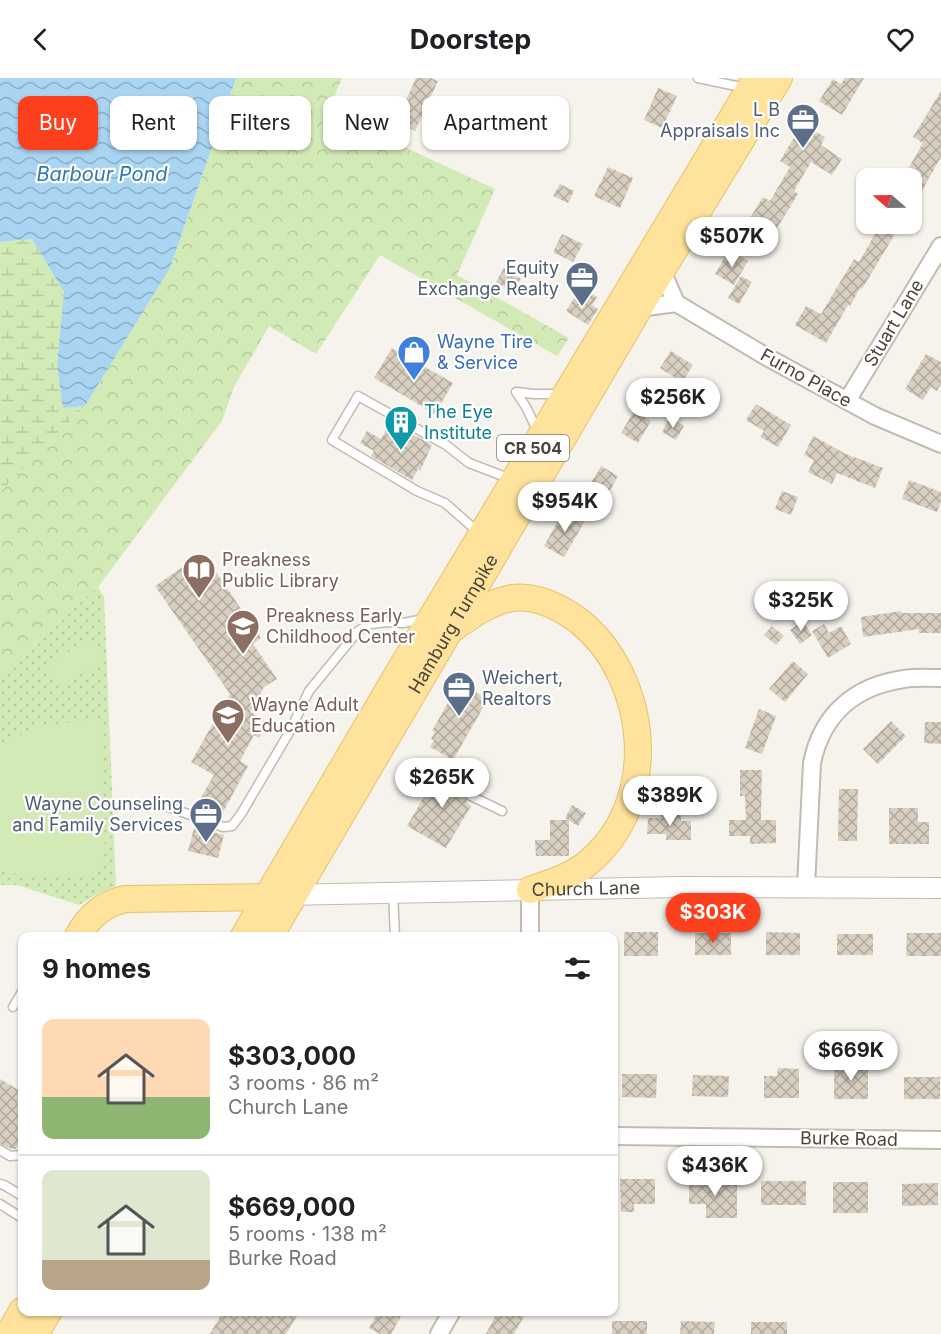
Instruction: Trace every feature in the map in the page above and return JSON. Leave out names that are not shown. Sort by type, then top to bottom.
[{"type":"main road","name":"Hamburg Turnpike","points":[[295,894],[442,622],[662,271],[779,78]]},
{"type":"main road","name":"CR 504","points":[[246,932],[442,622],[481,536],[752,83]]},
{"type":"main road","points":[[442,622],[510,599],[529,598],[553,605],[570,614],[596,638],[622,677],[630,697],[637,723],[638,762],[628,806],[619,825],[599,852],[584,866],[563,878],[530,890]]},
{"type":"main road","name":"CR 504","points":[[272,932],[295,894]]},
{"type":"main road","points":[[80,932],[94,914],[109,904],[125,899],[267,897]]},
{"type":"main road","points":[[9,1334],[19,1316]]},
{"type":"main road","points":[[35,1334],[46,1316]]},
{"type":"street","name":"Stuart Lane","points":[[846,401],[941,246]]},
{"type":"street","points":[[639,308],[676,303],[662,271]]},
{"type":"street","name":"Furno Place","points":[[676,303],[846,401],[941,444]]},
{"type":"street","points":[[806,887],[812,763],[821,732],[838,709],[863,691],[883,683],[906,678],[941,678]]},
{"type":"street","name":"Church Lane","points":[[267,897],[295,894],[530,890],[941,888]]},
{"type":"street","points":[[530,890],[530,932]]},
{"type":"street","name":"Burke Road","points":[[618,1136],[941,1140]]},
{"type":"street","points":[[439,1334],[449,1316]]},
{"type":"lane","points":[[698,78],[752,83]]},
{"type":"lane","points":[[540,435],[516,392],[565,393]]},
{"type":"lane","points":[[481,536],[445,503],[417,491],[332,440],[358,396],[446,445],[468,463],[514,480]]},
{"type":"lane","points":[[166,806],[223,827],[232,826],[290,732],[309,691],[357,631],[370,624],[387,622],[442,622]]},
{"type":"lane","points":[[406,778],[417,769],[436,776]]},
{"type":"lane","points":[[471,796],[502,811]]},
{"type":"lane","points":[[393,892],[395,932]]},
{"type":"lane","points":[[13,1007],[18,999]]},
{"type":"lane","points":[[0,1150],[10,1156],[18,1155]]},
{"type":"lane","points":[[0,1184],[18,1194]]},
{"type":"lane","points":[[0,1204],[18,1215]]},
{"type":"green space","points":[[236,78],[342,78],[335,96],[323,96],[323,150],[410,150],[495,189],[457,275],[569,338],[557,356],[380,255],[316,354],[269,326],[234,387],[222,421],[98,587],[0,674],[0,492],[85,406],[170,268],[211,150],[311,150],[311,96],[230,96]]},
{"type":"green space","points":[[32,239],[64,292],[57,364],[64,408],[85,406],[0,492],[0,242]]},
{"type":"green space","points":[[98,587],[104,597],[116,886],[79,905],[17,885],[0,885],[0,674]]},
{"type":"green space","points":[[90,638],[103,660],[60,687],[47,665]]},
{"type":"green space","points":[[101,720],[105,851],[103,867],[94,875],[77,878],[0,872],[0,746],[4,742],[44,725]]},
{"type":"water","name":"Barbour Pond","points":[[0,78],[236,78],[230,96],[209,96],[209,150],[211,150],[170,268],[85,406],[63,408],[57,364],[64,292],[32,239],[0,242]]},
{"type":"building","points":[[416,78],[431,78],[438,81],[431,96],[422,96],[422,116],[415,131],[410,129],[410,96],[408,96]]},
{"type":"building","points":[[845,78],[864,78],[842,115],[819,101],[833,79],[841,84]]},
{"type":"building","points":[[658,88],[677,96],[662,128],[644,120]]},
{"type":"building","points":[[941,91],[941,157],[922,190],[922,168],[909,168],[923,143],[913,137]]},
{"type":"building","points":[[802,124],[825,137],[821,145],[842,159],[832,175],[811,162],[794,191],[798,194],[774,233],[750,218],[763,197],[770,201],[790,167],[780,161]]},
{"type":"building","points":[[608,167],[633,178],[620,208],[594,196]]},
{"type":"building","points":[[560,184],[574,191],[568,203],[553,196]]},
{"type":"building","points":[[562,234],[583,244],[573,262],[553,252]]},
{"type":"building","points":[[875,234],[895,234],[826,343],[795,325],[806,306],[821,314],[854,259],[859,262]]},
{"type":"building","points":[[729,250],[748,261],[734,285],[715,274]]},
{"type":"building","points":[[504,268],[521,279],[513,292],[496,282]]},
{"type":"building","points":[[741,276],[752,282],[739,304],[728,298]]},
{"type":"building","name":"Equity Exchange Realty","points":[[581,287],[597,297],[592,305],[598,309],[588,325],[566,311]]},
{"type":"building","name":"Wayne Tire & Service","points":[[392,348],[453,383],[435,414],[374,378]]},
{"type":"building","points":[[671,351],[693,365],[682,382],[660,368]]},
{"type":"building","points":[[926,354],[941,362],[941,384],[937,391],[931,387],[923,400],[905,389]]},
{"type":"building","points":[[756,404],[791,425],[778,447],[760,437],[764,431],[746,420]]},
{"type":"building","points":[[634,411],[651,421],[638,443],[621,433]]},
{"type":"building","points":[[670,417],[684,426],[676,440],[662,432]]},
{"type":"building","name":"The Eye Institute","points":[[391,422],[432,445],[420,471],[418,469],[412,480],[371,456],[374,451],[360,443],[367,431],[381,439]]},
{"type":"building","points":[[813,436],[846,454],[883,468],[875,488],[837,473],[832,484],[808,472],[814,460],[804,455]]},
{"type":"building","points":[[601,466],[618,476],[606,498],[588,488]]},
{"type":"building","points":[[909,480],[941,492],[937,512],[902,499]]},
{"type":"building","points":[[782,491],[798,497],[791,515],[775,509]]},
{"type":"building","points":[[565,509],[585,521],[564,557],[544,546]]},
{"type":"building","points":[[203,553],[261,638],[253,644],[277,679],[264,687],[250,712],[268,722],[259,738],[254,735],[240,761],[248,766],[222,814],[199,801],[214,775],[191,762],[230,694],[155,586]]},
{"type":"building","points":[[901,611],[902,613],[941,613],[941,633],[919,633],[919,629],[863,637],[861,617]]},
{"type":"building","points":[[803,621],[812,635],[800,644],[790,630]]},
{"type":"building","points":[[824,624],[829,633],[841,626],[851,644],[828,658],[812,631]]},
{"type":"building","points":[[772,626],[784,636],[776,645],[764,635]]},
{"type":"building","points":[[793,661],[808,674],[785,702],[769,689]]},
{"type":"building","name":"Weichert, Realtors","points":[[463,685],[488,699],[453,760],[430,747],[435,732],[432,731],[449,701],[452,703]]},
{"type":"building","points":[[759,709],[776,716],[762,754],[745,748]]},
{"type":"building","points":[[891,721],[906,736],[878,764],[863,749]]},
{"type":"building","points":[[925,722],[941,722],[941,744],[924,743]]},
{"type":"building","points":[[441,767],[476,788],[466,793],[467,804],[471,806],[446,848],[407,826],[433,781],[437,782],[441,779],[442,775],[439,770]]},
{"type":"building","points":[[740,770],[762,770],[761,820],[776,820],[776,843],[750,844],[750,836],[729,836],[729,820],[746,820],[745,796],[740,796]]},
{"type":"building","points":[[839,789],[858,789],[857,841],[838,841]]},
{"type":"building","points":[[572,805],[586,813],[578,826],[565,818]]},
{"type":"building","points":[[889,808],[918,808],[918,822],[929,822],[929,844],[889,844]]},
{"type":"building","points":[[661,812],[681,812],[681,821],[691,821],[691,840],[666,840],[666,834],[647,834],[648,818],[661,818]]},
{"type":"building","points":[[550,820],[569,820],[569,856],[536,856],[535,840],[550,840]]},
{"type":"building","name":"Wayne Counseling and Family Services","points":[[194,828],[224,835],[218,858],[188,851]]},
{"type":"building","points":[[624,932],[658,932],[658,956],[624,956]]},
{"type":"building","points":[[766,932],[800,933],[800,955],[766,955]]},
{"type":"building","points":[[695,933],[731,933],[731,955],[695,955]]},
{"type":"building","points":[[907,933],[941,933],[941,956],[906,956]]},
{"type":"building","points":[[837,934],[873,934],[873,955],[837,955]]},
{"type":"building","points":[[834,1064],[868,1064],[868,1099],[834,1099]]},
{"type":"building","points":[[778,1068],[799,1069],[799,1098],[764,1098],[764,1076],[777,1076]]},
{"type":"building","points":[[622,1074],[657,1074],[656,1098],[622,1097]]},
{"type":"building","points":[[693,1075],[729,1076],[728,1097],[692,1096]]},
{"type":"building","points":[[904,1077],[940,1077],[940,1099],[904,1099]]},
{"type":"building","points":[[0,1079],[18,1090],[18,1145],[16,1149],[12,1149],[0,1144]]},
{"type":"building","points":[[620,1179],[655,1179],[655,1204],[634,1204],[634,1212],[621,1212]]},
{"type":"building","points":[[689,1180],[737,1180],[737,1218],[706,1218],[706,1204],[689,1204]]},
{"type":"building","points":[[761,1181],[806,1181],[806,1205],[761,1205]]},
{"type":"building","points":[[833,1182],[868,1182],[868,1213],[833,1213]]},
{"type":"building","points":[[938,1183],[938,1205],[902,1206],[902,1184]]},
{"type":"building","points":[[220,1316],[297,1316],[286,1334],[210,1334]]},
{"type":"building","points":[[376,1316],[401,1316],[391,1334],[380,1334],[369,1328]]},
{"type":"building","points":[[495,1316],[524,1316],[514,1334],[486,1334]]},
{"type":"building","points":[[612,1321],[647,1321],[647,1334],[612,1334]]},
{"type":"building","points":[[681,1321],[715,1322],[714,1334],[680,1334]]},
{"type":"building","points":[[751,1322],[787,1322],[787,1334],[751,1334]]},
{"type":"place","name":"L B Appraisals Inc","points":[[803,149]]},
{"type":"place","name":"Equity Exchange Realty","points":[[582,307]]},
{"type":"place","name":"Wayne Tire & Service","points":[[414,381]]},
{"type":"place","name":"The Eye Institute","points":[[401,451]]},
{"type":"place","name":"Preakness Public Library","points":[[199,599]]},
{"type":"place","name":"Preakness Early Childhood Center","points":[[243,655]]},
{"type":"place","name":"Weichert, Realtors","points":[[459,717]]},
{"type":"place","name":"Wayne Adult Education","points":[[228,744]]},
{"type":"place","name":"Wayne Counseling and Family Services","points":[[206,843]]}]
